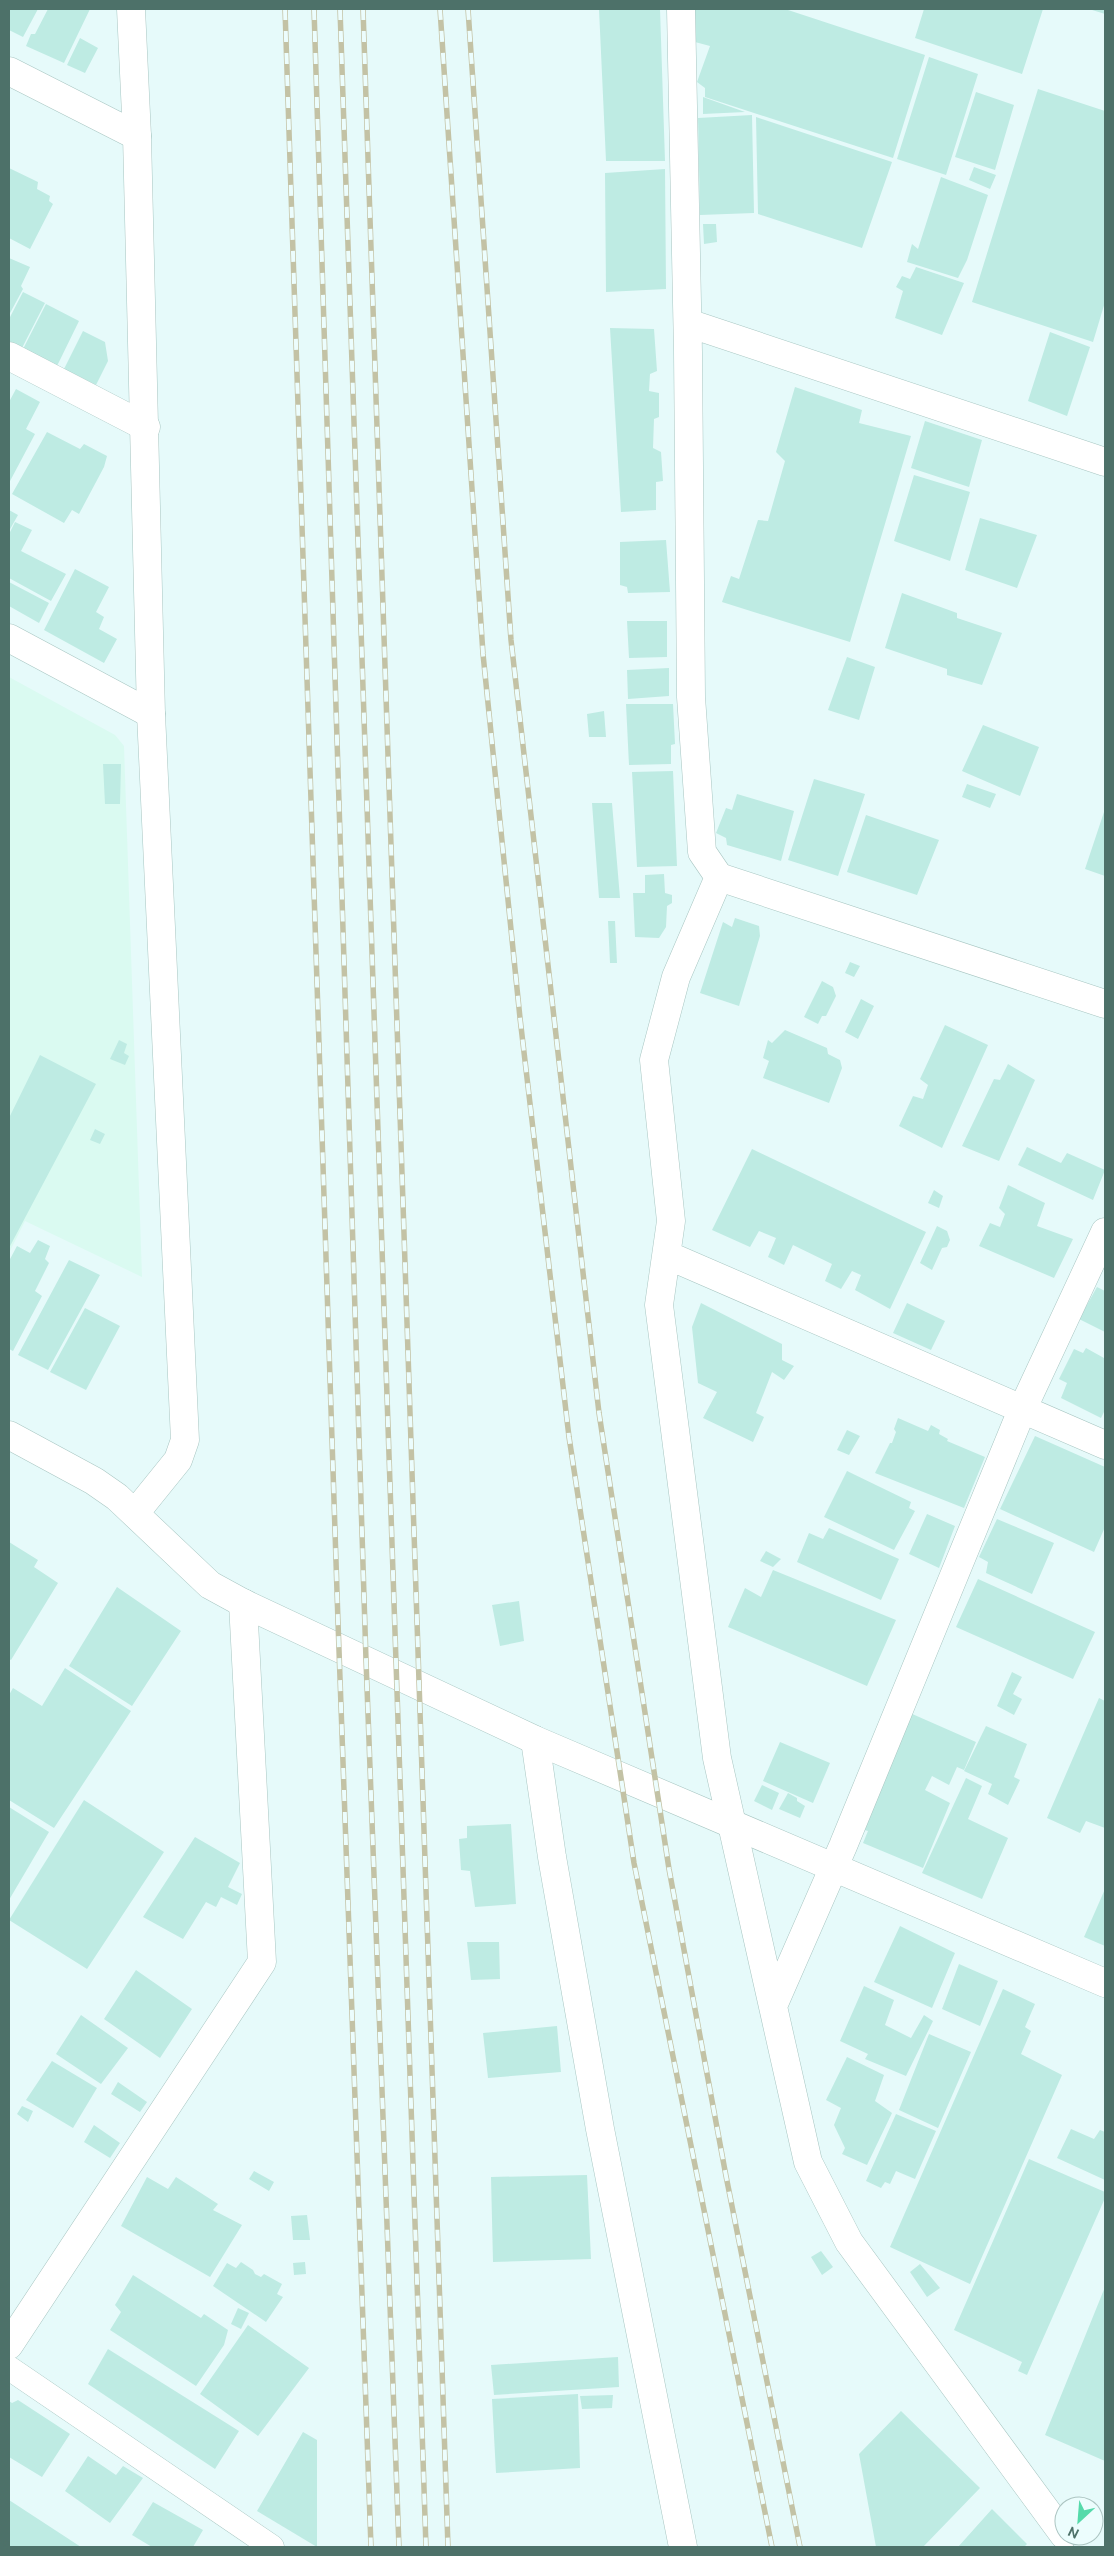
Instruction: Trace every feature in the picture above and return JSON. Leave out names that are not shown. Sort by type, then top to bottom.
[{"type":"street","points":[[131,9],[146,427],[151,714],[185,1440],[178,1460],[136,1512]]},
{"type":"street","points":[[681,9],[688,323],[691,698],[702,852],[719,877],[1105,1004]]},
{"type":"street","points":[[9,71],[137,136]]},
{"type":"street","points":[[688,323],[1105,462]]},
{"type":"street","points":[[9,356],[146,427]]},
{"type":"street","points":[[9,638],[151,714]]},
{"type":"street","points":[[719,877],[676,977],[654,1060],[671,1221],[659,1305],[717,1758],[808,2162],[826,2202],[849,2242],[1054,2522]]},
{"type":"street","points":[[773,2006],[834,1866],[1022,1410],[1105,1232]]},
{"type":"street","points":[[667,1255],[1105,1446]]},
{"type":"street","points":[[9,1435],[94,1481],[136,1512],[210,1585],[244,1603],[535,1740],[1105,1983]]},
{"type":"street","points":[[9,2345],[262,1962],[244,1603]]},
{"type":"street","points":[[535,1740],[552,1857],[600,2129],[683,2547]]},
{"type":"lane","points":[[9,2368],[272,2547]]},
{"type":"shaded area","points":[[9,677],[115,735],[124,746],[142,1277],[25,1221],[9,1253]]},
{"type":"building","points":[[9,9],[38,9],[23,37],[9,30]]},
{"type":"building","points":[[48,9],[90,9],[64,63],[26,46],[31,34],[35,34]]},
{"type":"building","points":[[599,9],[660,9],[665,161],[606,161]]},
{"type":"building","points":[[694,9],[785,9],[925,55],[893,158],[705,97],[705,88],[697,82],[710,46],[695,42]]},
{"type":"building","points":[[924,9],[1043,9],[1022,74],[915,38]]},
{"type":"building","points":[[1089,9],[1105,9],[1105,14]]},
{"type":"building","points":[[80,38],[98,48],[85,73],[67,65]]},
{"type":"building","points":[[929,57],[978,74],[946,175],[897,159]]},
{"type":"building","points":[[1038,89],[1105,111],[1105,302],[1093,342],[972,302]]},
{"type":"building","points":[[976,92],[1014,105],[995,170],[955,157]]},
{"type":"building","points":[[703,97],[745,112],[703,114]]},
{"type":"building","points":[[752,115],[754,213],[700,215],[698,118]]},
{"type":"building","points":[[756,117],[892,162],[862,248],[758,214]]},
{"type":"building","points":[[974,167],[996,175],[990,189],[969,180]]},
{"type":"building","points":[[9,168],[38,182],[37,189],[50,196],[49,201],[53,204],[30,249],[9,238]]},
{"type":"building","points":[[665,169],[666,289],[606,292],[605,173]]},
{"type":"building","points":[[941,177],[988,195],[967,260],[958,278],[907,262],[912,244],[918,249]]},
{"type":"building","points":[[703,224],[716,224],[717,242],[704,244]]},
{"type":"building","points":[[9,258],[30,267],[21,286],[23,289],[9,315]]},
{"type":"building","points":[[916,267],[964,283],[942,335],[895,318],[903,291],[896,287],[902,276],[910,279]]},
{"type":"building","points":[[23,292],[45,303],[22,348],[9,341],[9,319]]},
{"type":"building","points":[[46,304],[79,321],[57,366],[23,349]]},
{"type":"building","points":[[610,328],[654,329],[657,371],[650,374],[649,391],[659,393],[659,417],[654,419],[653,448],[661,452],[663,481],[656,482],[656,510],[621,512]]},
{"type":"building","points":[[83,331],[105,342],[108,361],[96,385],[64,369]]},
{"type":"building","points":[[1050,332],[1090,347],[1067,416],[1028,401]]},
{"type":"building","points":[[795,387],[862,410],[859,423],[911,436],[850,642],[722,602],[731,576],[739,579],[758,520],[768,521],[785,461],[776,452]]},
{"type":"building","points":[[16,389],[40,402],[26,429],[35,434],[9,483],[9,402]]},
{"type":"building","points":[[925,421],[982,440],[969,487],[911,468]]},
{"type":"building","points":[[47,432],[80,449],[84,444],[107,456],[104,467],[79,514],[72,510],[64,523],[12,494]]},
{"type":"building","points":[[914,475],[970,492],[950,561],[894,541]]},
{"type":"building","points":[[9,510],[18,515],[9,531]]},
{"type":"building","points":[[980,518],[1037,535],[1017,588],[965,570]]},
{"type":"building","points":[[15,522],[32,530],[21,551],[66,574],[51,601],[9,578],[9,534]]},
{"type":"building","points":[[666,540],[670,592],[628,593],[627,587],[620,585],[620,542]]},
{"type":"building","points":[[75,569],[109,587],[96,612],[104,617],[99,629],[117,639],[104,663],[44,630]]},
{"type":"building","points":[[9,582],[49,603],[39,623],[9,606]]},
{"type":"building","points":[[902,593],[957,613],[957,618],[1002,633],[982,685],[947,675],[947,669],[885,648]]},
{"type":"building","points":[[627,621],[667,621],[667,657],[629,658]]},
{"type":"building","points":[[847,657],[875,667],[859,720],[828,710]]},
{"type":"building","points":[[669,668],[669,696],[628,699],[627,670]]},
{"type":"building","points":[[626,704],[673,704],[675,744],[671,745],[671,764],[629,765]]},
{"type":"building","points":[[604,711],[606,737],[589,737],[587,714]]},
{"type":"building","points":[[983,725],[1039,747],[1020,796],[962,771]]},
{"type":"building","points":[[103,764],[121,764],[120,804],[105,804]]},
{"type":"building","points":[[673,771],[677,866],[637,867],[632,772]]},
{"type":"building","points":[[814,779],[865,794],[838,876],[788,860]]},
{"type":"building","points":[[967,784],[996,794],[990,808],[962,797]]},
{"type":"building","points":[[737,794],[794,811],[781,861],[727,845],[726,838],[716,833],[726,808],[732,810]]},
{"type":"building","points":[[592,803],[612,803],[620,898],[599,898]]},
{"type":"building","points":[[1105,809],[1105,876],[1085,869]]},
{"type":"building","points":[[866,815],[939,840],[917,895],[847,872]]},
{"type":"building","points":[[664,874],[665,893],[672,895],[672,903],[667,906],[666,927],[659,938],[635,937],[633,893],[645,893],[645,875]]},
{"type":"building","points":[[735,918],[759,926],[760,936],[739,1006],[700,993],[723,922],[732,927]]},
{"type":"building","points":[[608,921],[615,921],[617,963],[610,963]]},
{"type":"building","points":[[850,962],[860,966],[854,977],[845,973]]},
{"type":"building","points":[[822,981],[833,987],[836,996],[826,1016],[822,1016],[818,1024],[804,1017]]},
{"type":"building","points":[[861,999],[874,1006],[858,1039],[845,1032]]},
{"type":"building","points":[[945,1025],[988,1045],[942,1148],[899,1126],[913,1096],[923,1099],[928,1085],[920,1079]]},
{"type":"building","points":[[785,1030],[827,1048],[828,1054],[840,1060],[842,1068],[829,1103],[763,1078],[769,1061],[763,1058],[768,1040],[772,1043]]},
{"type":"building","points":[[119,1040],[127,1044],[124,1053],[129,1056],[125,1065],[110,1059]]},
{"type":"building","points":[[40,1055],[96,1084],[9,1248],[9,1118]]},
{"type":"building","points":[[1008,1064],[1035,1080],[999,1161],[962,1146],[994,1079],[1000,1080]]},
{"type":"building","points":[[95,1129],[105,1134],[100,1144],[90,1140]]},
{"type":"building","points":[[1027,1147],[1061,1163],[1067,1153],[1105,1170],[1093,1200],[1018,1165]]},
{"type":"building","points":[[752,1149],[926,1232],[890,1309],[855,1290],[861,1275],[852,1271],[841,1289],[825,1281],[832,1264],[793,1245],[784,1265],[768,1257],[776,1238],[759,1231],[750,1247],[712,1230]]},
{"type":"building","points":[[1008,1185],[1045,1203],[1037,1226],[1073,1239],[1054,1278],[979,1246],[990,1223],[1000,1227],[1005,1214],[999,1208]]},
{"type":"building","points":[[934,1190],[943,1196],[939,1208],[928,1203]]},
{"type":"building","points":[[937,1226],[947,1231],[950,1240],[947,1247],[942,1248],[932,1270],[920,1263]]},
{"type":"building","points":[[38,1240],[50,1246],[45,1259],[49,1263],[35,1291],[42,1296],[13,1351],[9,1349],[9,1261],[17,1246],[30,1253]]},
{"type":"building","points":[[69,1260],[100,1275],[48,1370],[18,1355]]},
{"type":"building","points":[[1097,1287],[1105,1291],[1105,1332],[1079,1319]]},
{"type":"building","points":[[701,1303],[782,1344],[782,1360],[794,1366],[784,1380],[772,1372],[756,1413],[764,1417],[753,1442],[703,1418],[717,1392],[698,1383],[692,1327]]},
{"type":"building","points":[[907,1303],[945,1321],[931,1350],[893,1333]]},
{"type":"building","points":[[85,1308],[120,1326],[86,1390],[50,1372]]},
{"type":"building","points":[[1086,1348],[1104,1358],[1105,1410],[1101,1418],[1061,1398],[1067,1383],[1059,1379],[1074,1349],[1083,1353]]},
{"type":"building","points":[[898,1418],[928,1431],[931,1425],[940,1430],[939,1434],[948,1439],[947,1441],[985,1457],[964,1508],[875,1473],[890,1443],[892,1443]]},
{"type":"building","points":[[847,1430],[860,1436],[849,1455],[837,1450]]},
{"type":"building","points":[[1035,1436],[1105,1467],[1105,1527],[1094,1552],[1000,1509]]},
{"type":"building","points":[[847,1471],[911,1502],[909,1508],[915,1511],[894,1550],[824,1517]]},
{"type":"building","points":[[927,1514],[955,1526],[939,1568],[909,1554]]},
{"type":"building","points":[[997,1519],[1054,1543],[1032,1594],[986,1573],[988,1562],[979,1557]]},
{"type":"building","points":[[829,1528],[899,1559],[881,1600],[797,1562],[809,1533],[823,1539]]},
{"type":"building","points":[[9,1542],[38,1560],[34,1567],[58,1583],[11,1660],[9,1659]]},
{"type":"building","points":[[766,1551],[781,1559],[773,1567],[760,1561]]},
{"type":"building","points":[[773,1570],[896,1620],[867,1686],[728,1627],[745,1588],[761,1597]]},
{"type":"building","points":[[978,1579],[1095,1632],[1073,1679],[956,1627]]},
{"type":"building","points":[[117,1587],[181,1631],[132,1706],[69,1666]]},
{"type":"building","points":[[519,1601],[524,1641],[500,1646],[492,1605]]},
{"type":"building","points":[[65,1668],[131,1711],[54,1828],[9,1800],[9,1695],[13,1688],[42,1706]]},
{"type":"building","points":[[1012,1672],[1022,1677],[1013,1694],[1022,1699],[1014,1715],[997,1706]]},
{"type":"building","points":[[1099,1698],[1105,1701],[1105,1828],[1086,1821],[1080,1833],[1047,1818]]},
{"type":"building","points":[[910,1713],[976,1742],[964,1770],[957,1767],[949,1785],[932,1776],[925,1790],[950,1803],[923,1868],[863,1843],[868,1831],[861,1829]]},
{"type":"building","points":[[986,1726],[1027,1744],[1014,1777],[1020,1780],[1008,1805],[988,1794],[992,1784],[964,1771]]},
{"type":"building","points":[[780,1742],[830,1763],[813,1803],[763,1781]]},
{"type":"building","points":[[966,1778],[982,1786],[968,1819],[1008,1838],[982,1899],[922,1873]]},
{"type":"building","points":[[762,1785],[779,1793],[772,1810],[754,1801]]},
{"type":"building","points":[[788,1793],[805,1806],[800,1818],[779,1809]]},
{"type":"building","points":[[84,1800],[164,1852],[87,1969],[9,1920]]},
{"type":"building","points":[[9,1807],[49,1832],[9,1900]]},
{"type":"building","points":[[511,1824],[516,1904],[475,1907],[470,1871],[461,1870],[459,1839],[467,1838],[467,1826]]},
{"type":"building","points":[[195,1837],[240,1863],[228,1887],[242,1894],[237,1905],[221,1897],[216,1907],[206,1902],[183,1939],[143,1917]]},
{"type":"building","points":[[1105,1889],[1105,1946],[1084,1937]]},
{"type":"building","points":[[900,1926],[955,1953],[932,2008],[874,1982]]},
{"type":"building","points":[[467,1942],[499,1942],[500,1979],[471,1980]]},
{"type":"building","points":[[959,1964],[998,1981],[980,2026],[942,2009]]},
{"type":"building","points":[[136,1970],[192,2009],[160,2058],[104,2019]]},
{"type":"building","points":[[864,1986],[894,2000],[885,2025],[911,2038],[924,2015],[933,2021],[906,2076],[865,2059],[868,2054],[840,2041]]},
{"type":"building","points":[[1003,1989],[1035,2004],[1025,2027],[1031,2031],[1021,2054],[1062,2075],[970,2284],[890,2247]]},
{"type":"building","points":[[81,2015],[128,2048],[101,2084],[56,2054]]},
{"type":"building","points":[[557,2026],[561,2072],[488,2078],[483,2033]]},
{"type":"building","points":[[929,2034],[971,2052],[938,2128],[899,2110]]},
{"type":"building","points":[[847,2057],[884,2075],[875,2101],[892,2113],[867,2165],[842,2154],[845,2148],[834,2125],[841,2108],[826,2100]]},
{"type":"building","points":[[52,2061],[97,2088],[73,2128],[26,2100]]},
{"type":"building","points":[[118,2082],[147,2102],[140,2112],[111,2094]]},
{"type":"building","points":[[22,2106],[33,2111],[28,2122],[17,2114]]},
{"type":"building","points":[[896,2114],[936,2131],[915,2179],[896,2171],[890,2184],[885,2182],[881,2188],[866,2181]]},
{"type":"building","points":[[94,2125],[120,2143],[110,2158],[84,2142]]},
{"type":"building","points":[[1071,2129],[1094,2139],[1100,2130],[1105,2132],[1105,2180],[1057,2158]]},
{"type":"building","points":[[1029,2159],[1105,2192],[1105,2198],[1027,2375],[1018,2371],[1022,2362],[954,2330]]},
{"type":"building","points":[[254,2171],[274,2182],[269,2191],[249,2179]]},
{"type":"building","points":[[587,2175],[591,2259],[493,2262],[491,2177]]},
{"type":"building","points":[[147,2177],[168,2189],[176,2177],[218,2204],[213,2210],[242,2225],[210,2277],[121,2226]]},
{"type":"building","points":[[307,2215],[310,2240],[293,2240],[291,2216]]},
{"type":"building","points":[[821,2251],[833,2267],[822,2275],[811,2257]]},
{"type":"building","points":[[241,2262],[253,2270],[255,2274],[261,2277],[264,2274],[282,2284],[277,2294],[283,2297],[266,2322],[213,2286],[227,2263],[236,2268]]},
{"type":"building","points":[[305,2262],[306,2274],[294,2275],[293,2263]]},
{"type":"building","points":[[920,2264],[940,2288],[927,2297],[910,2272]]},
{"type":"building","points":[[133,2275],[201,2318],[204,2314],[228,2330],[224,2345],[196,2386],[110,2330],[121,2312],[115,2305]]},
{"type":"building","points":[[1105,2287],[1105,2461],[1045,2435]]},
{"type":"building","points":[[238,2308],[249,2313],[241,2329],[231,2324]]},
{"type":"building","points":[[248,2325],[309,2368],[258,2436],[200,2394]]},
{"type":"building","points":[[108,2349],[239,2431],[215,2469],[88,2384]]},
{"type":"building","points":[[618,2357],[619,2387],[494,2395],[491,2365]]},
{"type":"building","points":[[578,2394],[580,2468],[496,2473],[492,2399]]},
{"type":"building","points":[[613,2395],[612,2408],[582,2409],[580,2396]]},
{"type":"building","points":[[18,2400],[70,2434],[42,2477],[9,2457],[9,2401],[12,2403]]},
{"type":"building","points":[[901,2411],[980,2488],[923,2547],[876,2547],[859,2454]]},
{"type":"building","points":[[303,2432],[317,2440],[317,2547],[257,2511]]},
{"type":"building","points":[[88,2456],[116,2475],[123,2466],[143,2478],[110,2523],[65,2491]]},
{"type":"building","points":[[9,2500],[81,2547],[9,2547]]},
{"type":"building","points":[[153,2502],[203,2530],[193,2547],[152,2547],[132,2535]]},
{"type":"building","points":[[992,2509],[1027,2544],[1024,2547],[958,2547]]},
{"type":"railway","points":[[285,9],[338,1622],[371,2547]]},
{"type":"railway","points":[[314,9],[366,1660],[399,2547]]},
{"type":"railway","points":[[340,9],[426,2547]]},
{"type":"railway","points":[[363,9],[448,2547]]},
{"type":"railway","points":[[440,9],[483,654],[520,1018],[569,1437],[634,1863],[772,2547]]},
{"type":"railway","points":[[468,9],[511,640],[599,1413],[669,1869],[726,2176],[800,2547]]}]
